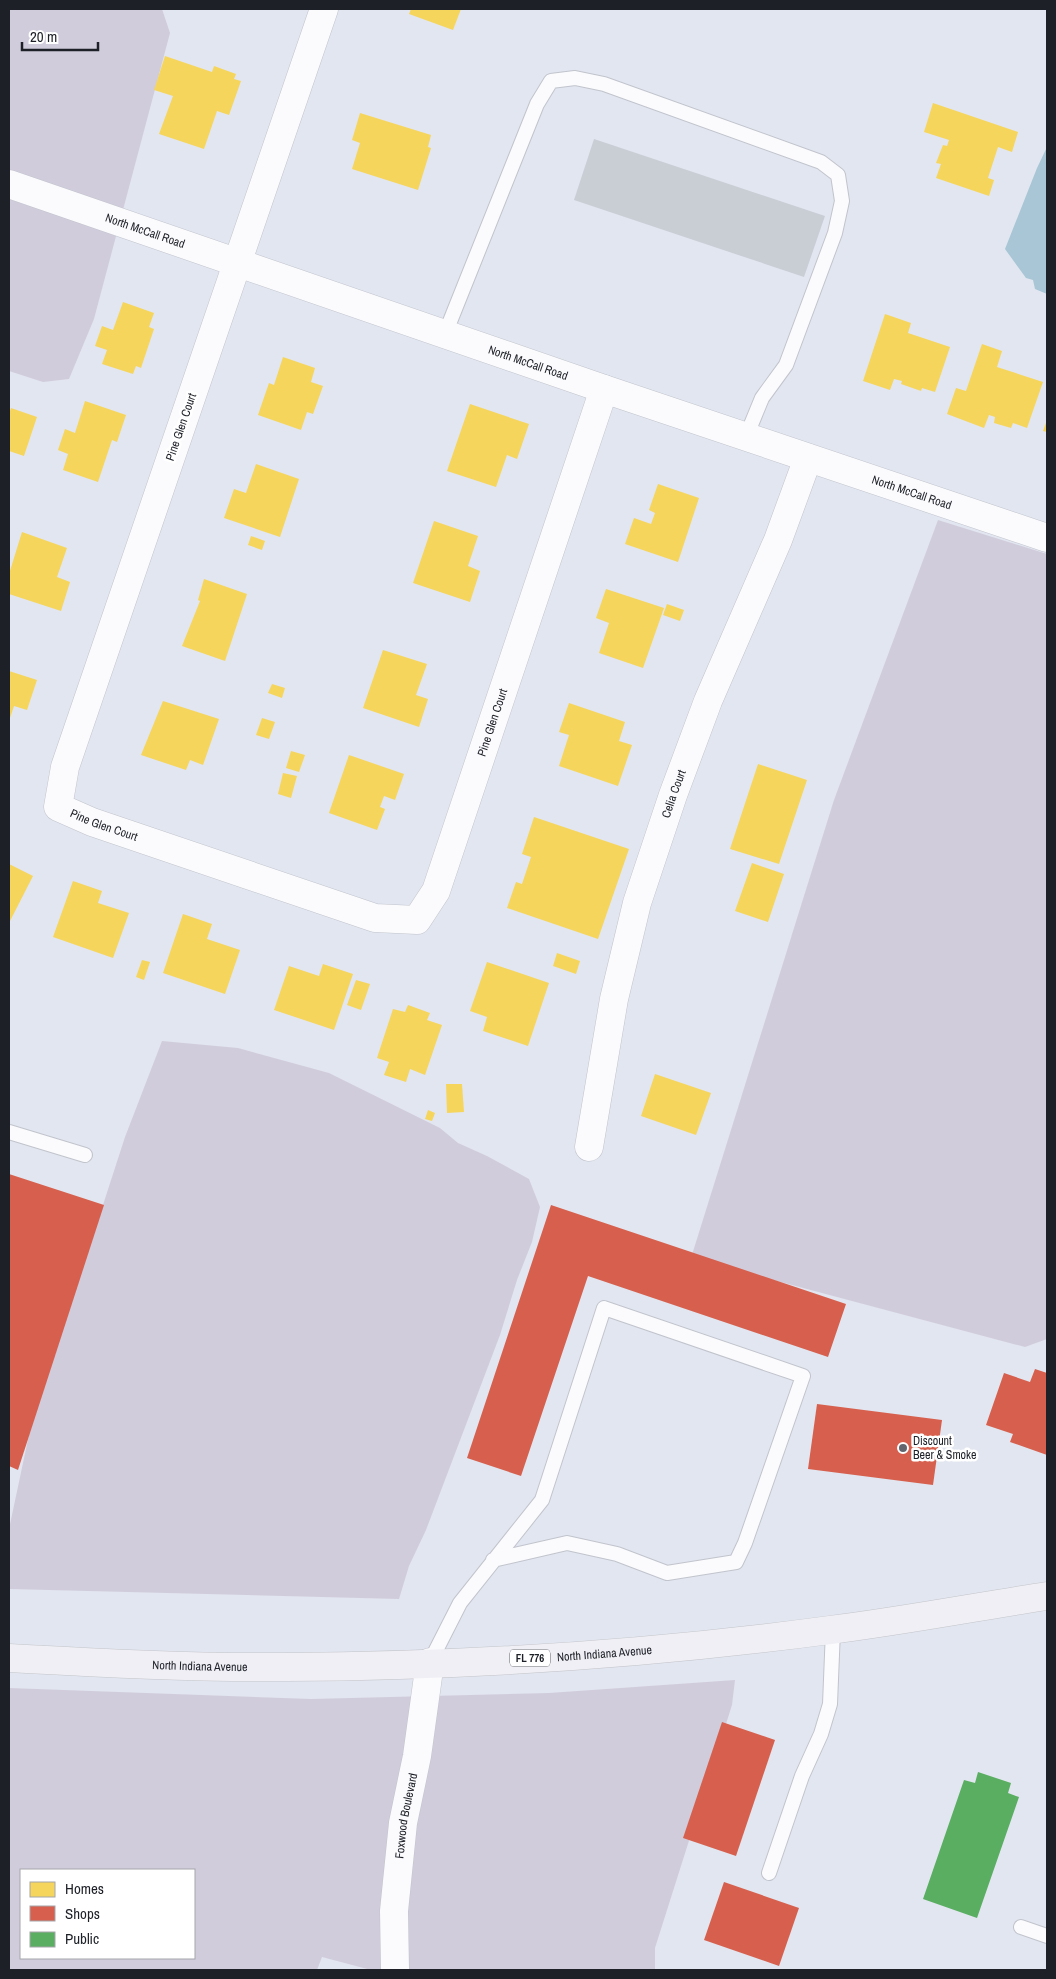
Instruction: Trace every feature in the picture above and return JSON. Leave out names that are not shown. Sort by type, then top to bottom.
[{"type":"main road","name":"North Indiana Avenue","points":[[9,1658],[125,1664],[286,1667],[626,1652],[833,1630],[1047,1596]]},
{"type":"street","name":"Pine Glen Court","points":[[324,9],[65,767],[58,807],[92,822],[375,918],[416,920],[436,892],[604,389]]},
{"type":"street","name":"North McCall Road","points":[[9,184],[604,389],[1047,538]]},
{"type":"street","name":"Celia Court","points":[[589,1147],[614,999],[638,903],[673,795],[708,701],[774,549],[808,458]]},
{"type":"street","name":"Foxwood Boulevard","points":[[395,1970],[394,1911],[403,1823],[417,1756],[430,1662]]},
{"type":"lane","points":[[445,334],[537,104],[546,88],[551,81],[575,78],[604,84],[821,162],[838,175],[842,202],[835,233],[786,364],[762,398],[746,437]]},
{"type":"lane","points":[[9,1132],[85,1156]]},
{"type":"lane","points":[[430,1662],[460,1603],[493,1560],[542,1500],[604,1308],[803,1376],[745,1543],[736,1562],[668,1573],[617,1554],[567,1543],[493,1560]]},
{"type":"lane","points":[[769,1874],[802,1776],[821,1734],[830,1704],[833,1630]]},
{"type":"lane","points":[[1021,1927],[1047,1936]]},
{"type":"shaded area","points":[[9,9],[162,9],[170,33],[94,319],[69,379],[43,382],[9,371]]},
{"type":"shaded area","points":[[938,520],[1047,554],[1047,1339],[1025,1347],[691,1258],[834,800]]},
{"type":"shaded area","points":[[162,1041],[238,1048],[329,1073],[440,1128],[458,1143],[487,1156],[529,1179],[540,1207],[532,1242],[517,1280],[500,1335],[426,1530],[409,1566],[399,1599],[9,1589],[9,1529],[30,1430],[125,1137]]},
{"type":"shaded area","points":[[735,1680],[732,1705],[655,1948],[655,1970],[371,1970],[322,1957],[317,1970],[9,1970],[9,1688],[311,1699],[549,1693]]},
{"type":"water","points":[[1047,147],[1047,294],[1035,289],[1033,280],[1026,278],[1005,249]]},
{"type":"building: Homes","points":[[411,9],[461,9],[453,30],[409,14]]},
{"type":"building: Homes","points":[[165,56],[212,72],[214,66],[236,74],[234,79],[241,81],[229,115],[217,111],[204,149],[159,134],[173,96],[154,90]]},
{"type":"building: Homes","points":[[933,103],[1018,132],[1012,152],[998,147],[988,178],[994,180],[989,196],[936,178],[941,164],[936,163],[943,145],[947,146],[949,140],[924,132]]},
{"type":"building: Homes","points":[[360,113],[431,135],[428,147],[431,148],[418,190],[352,169],[360,143],[352,140]]},
{"type":"building: Homes","points":[[123,302],[154,313],[149,327],[154,329],[141,368],[136,366],[133,374],[102,364],[107,350],[95,346],[102,326],[113,330]]},
{"type":"building: Homes","points":[[885,314],[911,323],[908,333],[950,347],[935,392],[922,388],[921,391],[901,384],[902,381],[894,379],[890,390],[863,381]]},
{"type":"building: Homes","points":[[982,344],[1002,351],[997,367],[1043,382],[1027,428],[1013,423],[1011,428],[994,423],[995,417],[989,415],[984,428],[947,414],[956,388],[966,391]]},
{"type":"building: Homes","points":[[283,357],[315,368],[311,382],[323,386],[313,414],[307,412],[301,430],[258,415],[269,383],[274,385]]},
{"type":"building: Homes","points":[[85,401],[126,415],[117,442],[112,440],[98,482],[63,470],[68,454],[58,450],[65,429],[75,433]]},
{"type":"building: Homes","points":[[470,404],[529,424],[517,459],[507,455],[496,487],[447,471]]},
{"type":"building: Homes","points":[[11,408],[37,417],[24,456],[9,451],[9,414]]},
{"type":"building: Homes","points":[[1047,420],[1047,432],[1043,431]]},
{"type":"building: Homes","points":[[256,464],[299,479],[280,537],[224,518],[234,489],[246,493]]},
{"type":"building: Homes","points":[[658,484],[699,498],[678,562],[625,544],[634,518],[651,524],[655,513],[649,510]]},
{"type":"building: Homes","points":[[434,521],[478,536],[468,566],[480,571],[470,602],[413,583]]},
{"type":"building: Homes","points":[[22,532],[67,548],[57,577],[70,582],[61,611],[9,594],[9,574]]},
{"type":"building: Homes","points":[[251,536],[265,541],[262,550],[248,545]]},
{"type":"building: Homes","points":[[204,579],[247,594],[225,661],[182,646],[200,601],[198,600]]},
{"type":"building: Homes","points":[[606,589],[664,608],[643,668],[599,653],[609,623],[596,618]]},
{"type":"building: Homes","points":[[667,604],[684,610],[680,621],[663,615]]},
{"type":"building: Homes","points":[[383,650],[427,664],[416,695],[428,699],[419,727],[363,708]]},
{"type":"building: Homes","points":[[9,671],[37,680],[27,710],[14,706],[9,721]]},
{"type":"building: Homes","points":[[272,684],[285,688],[282,698],[268,693]]},
{"type":"building: Homes","points":[[163,701],[219,719],[203,765],[190,760],[186,770],[141,755]]},
{"type":"building: Homes","points":[[569,703],[625,722],[619,741],[632,745],[618,786],[559,766],[569,735],[559,732]]},
{"type":"building: Homes","points":[[262,718],[275,722],[269,739],[256,735]]},
{"type":"building: Homes","points":[[291,751],[305,755],[299,772],[286,768]]},
{"type":"building: Homes","points":[[349,755],[404,774],[395,800],[384,796],[380,807],[385,809],[377,830],[329,813]]},
{"type":"building: Homes","points":[[758,764],[807,780],[779,864],[730,849]]},
{"type":"building: Homes","points":[[283,773],[297,776],[291,798],[278,794]]},
{"type":"building: Homes","points":[[534,817],[629,849],[598,939],[507,908],[516,882],[522,884],[531,857],[522,854]]},
{"type":"building: Homes","points":[[752,863],[784,874],[768,922],[735,911]]},
{"type":"building: Homes","points":[[9,864],[33,876],[9,923]]},
{"type":"building: Homes","points":[[73,881],[102,891],[98,903],[129,913],[113,958],[53,937]]},
{"type":"building: Homes","points":[[183,914],[212,924],[207,939],[240,950],[225,994],[163,973]]},
{"type":"building: Homes","points":[[557,953],[580,961],[576,974],[553,966]]},
{"type":"building: Homes","points":[[142,960],[150,962],[144,980],[136,977]]},
{"type":"building: Homes","points":[[487,962],[549,983],[528,1046],[483,1031],[487,1017],[470,1011]]},
{"type":"building: Homes","points":[[323,964],[353,974],[334,1030],[274,1010],[289,966],[319,976]]},
{"type":"building: Homes","points":[[356,980],[370,984],[361,1010],[347,1005]]},
{"type":"building: Homes","points":[[408,1005],[430,1013],[427,1020],[442,1025],[425,1075],[410,1069],[406,1082],[384,1075],[389,1062],[377,1058],[393,1009],[405,1012]]},
{"type":"building: Homes","points":[[655,1074],[711,1093],[696,1135],[641,1116]]},
{"type":"building: Homes","points":[[446,1084],[462,1084],[464,1112],[447,1113]]},
{"type":"building: Homes","points":[[428,1110],[435,1113],[432,1121],[425,1119]]},
{"type":"building: Shops","points":[[9,1174],[104,1205],[18,1470],[9,1466]]},
{"type":"building: Shops","points":[[551,1205],[846,1304],[828,1357],[588,1276],[521,1476],[467,1458]]},
{"type":"building: Shops","points":[[1035,1369],[1047,1373],[1047,1455],[1010,1442],[1013,1434],[986,1425],[1004,1373],[1030,1382]]},
{"type":"building: Shops","points":[[817,1404],[942,1420],[933,1485],[808,1469]]},
{"type":"building: Shops","points":[[722,1722],[775,1740],[736,1856],[683,1838]]},
{"type":"building: Shops","points":[[724,1882],[799,1908],[779,1966],[704,1940]]},
{"type":"building: Public","points":[[978,1772],[1011,1783],[1008,1793],[1019,1797],[977,1918],[923,1899],[964,1780],[975,1783]]},
{"type":"building: Other","points":[[594,139],[825,216],[804,277],[574,200]]},
{"type":"place","name":"Discount Beer & Smoke","points":[[903,1448]]}]
